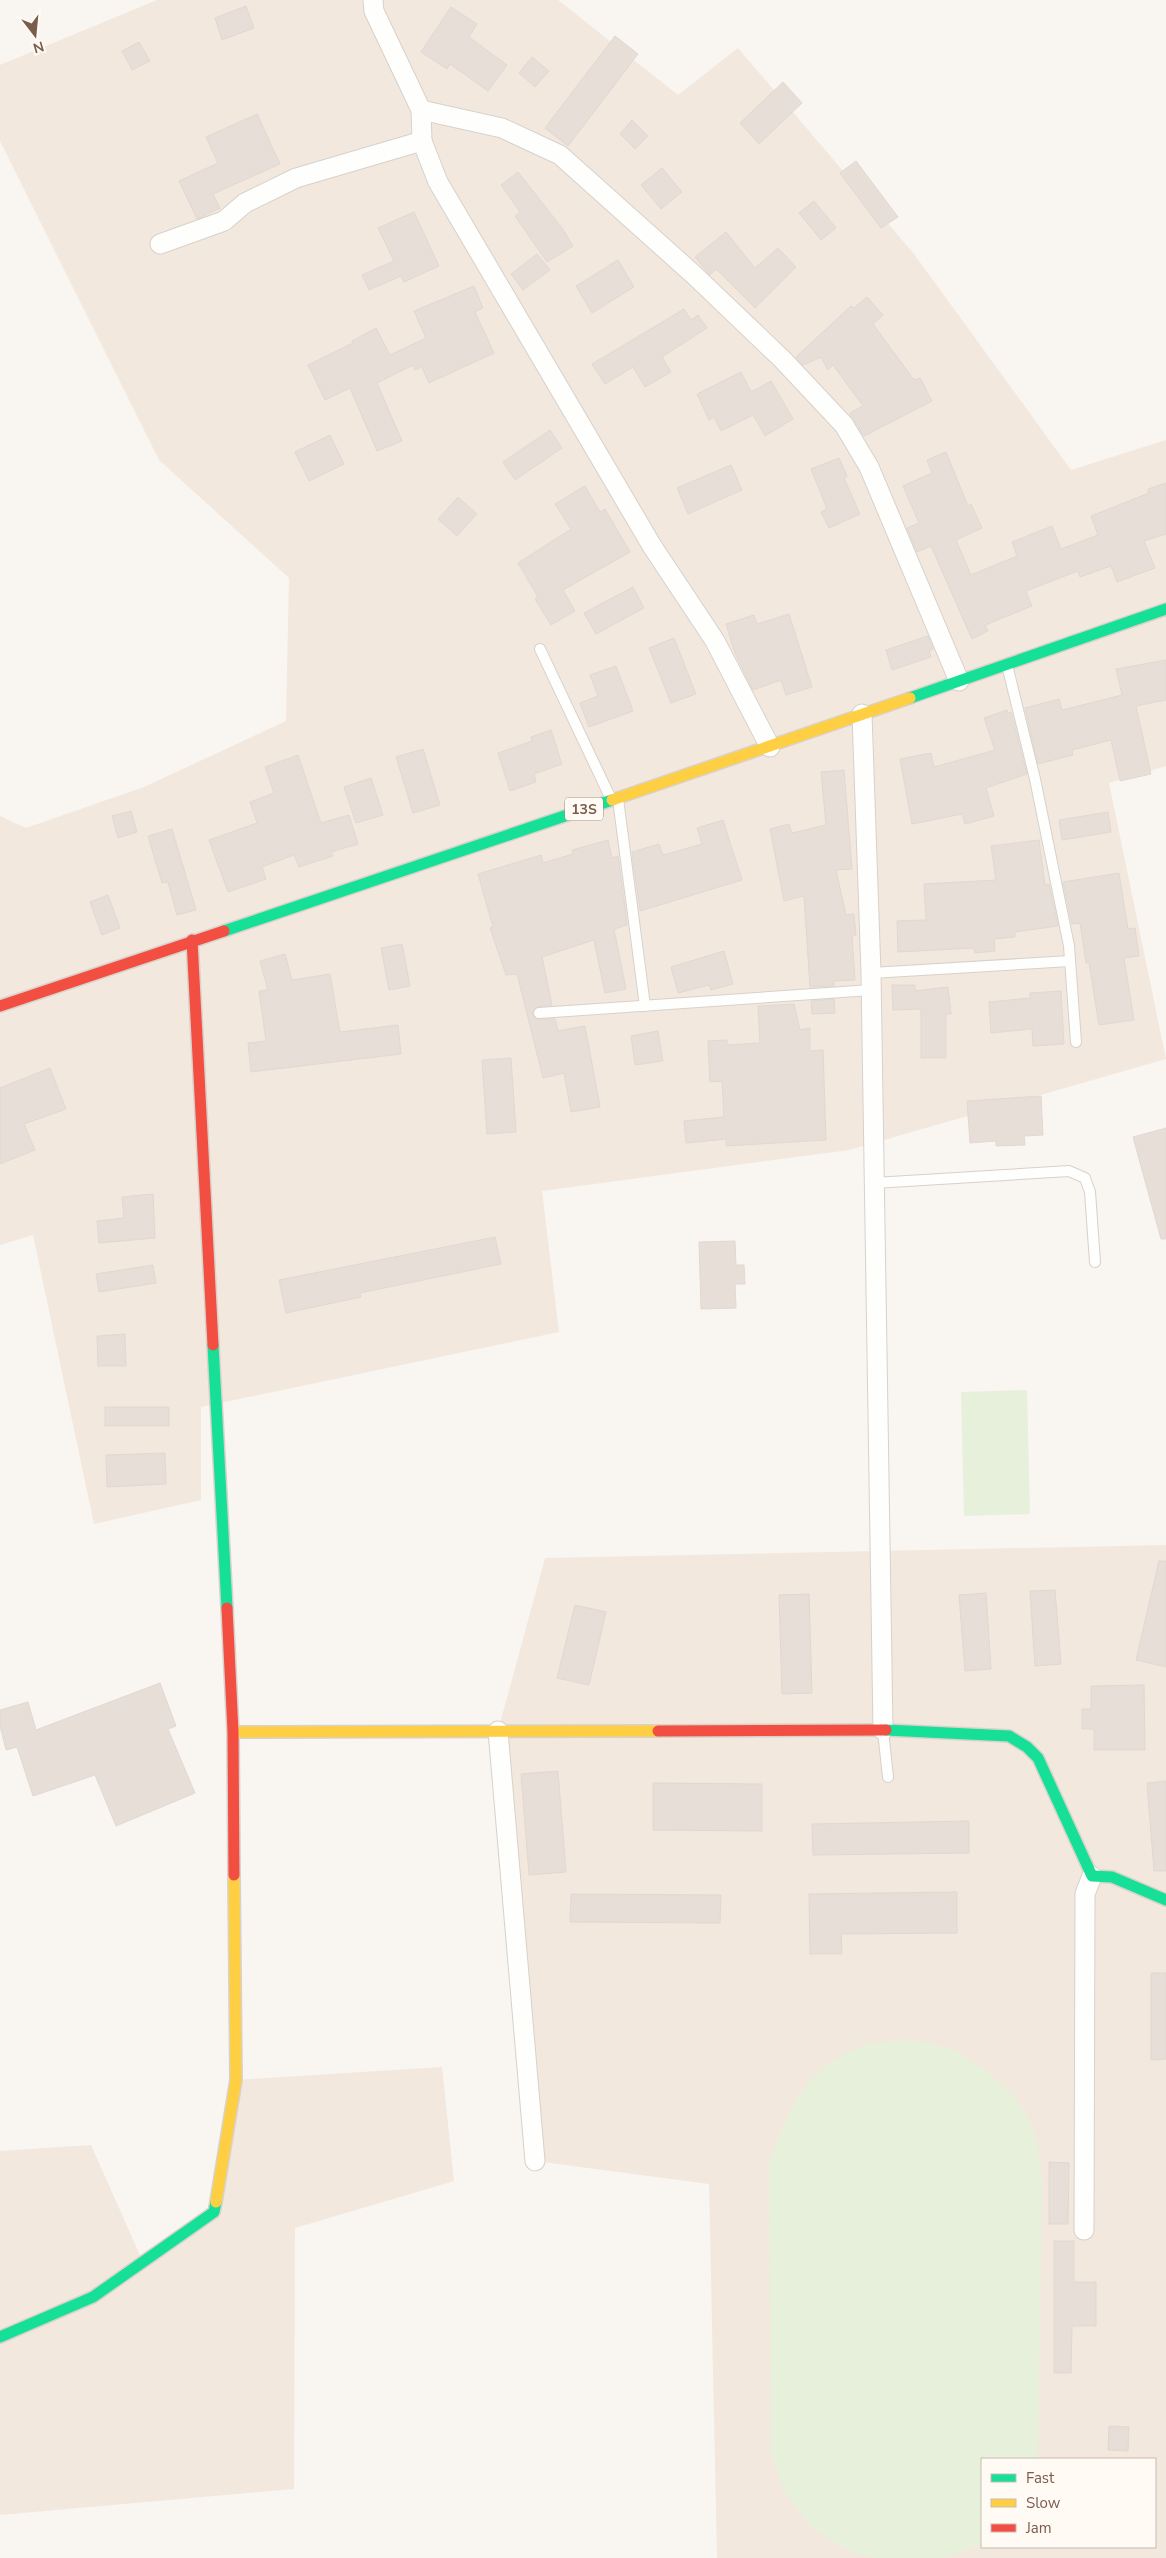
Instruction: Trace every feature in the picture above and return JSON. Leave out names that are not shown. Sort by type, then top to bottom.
[{"type":"main road","name":"13S","points":[[0,1006],[770,747],[1166,609]]},
{"type":"main road","points":[[0,2337],[93,2297],[214,2212],[236,2080],[233,1732],[192,940]]},
{"type":"main road","points":[[233,1732],[883,1730],[1009,1736],[1027,1747],[1038,1758],[1092,1876],[1112,1877],[1166,1900]]},
{"type":"street","points":[[373,0],[374,11],[421,110],[422,141],[438,182],[652,546],[715,641],[770,747]]},
{"type":"street","points":[[421,110],[502,128],[560,155],[692,274],[783,360],[844,425],[869,467],[959,681]]},
{"type":"street","points":[[160,244],[224,221],[245,203],[296,178],[422,141]]},
{"type":"street","points":[[862,714],[871,981],[883,1730]]},
{"type":"street","points":[[498,1731],[535,2161]]},
{"type":"street","points":[[1084,2230],[1085,1894],[1092,1876]]},
{"type":"lane","points":[[540,649],[615,799],[645,1006]]},
{"type":"lane","points":[[1007,664],[1035,779],[1069,946],[1076,1042]]},
{"type":"lane","points":[[540,1013],[645,1006],[1070,961]]},
{"type":"lane","points":[[874,1183],[1069,1171],[1085,1178],[1090,1192],[1095,1262]]},
{"type":"lane","points":[[883,1730],[888,1777]]},
{"type":"shaded area","points":[[157,0],[558,0],[678,95],[738,48],[914,254],[1071,470],[1166,440],[1166,766],[1109,783],[1166,1059],[849,1150],[542,1191],[559,1332],[201,1407],[201,1500],[94,1524],[33,1235],[0,1245],[0,816],[26,828],[144,787],[286,721],[289,578],[159,460],[0,141],[0,65]]},
{"type":"shaded area","points":[[1166,1545],[1166,2558],[717,2558],[709,2184],[535,2161],[498,1731],[545,1558]]},
{"type":"shaded area","points":[[442,2067],[454,2181],[295,2228],[294,2489],[0,2515],[0,2151],[91,2145],[143,2262],[214,2212],[236,2080]]},
{"type":"green space","points":[[1027,1390],[1030,1514],[964,1516],[961,1392]]},
{"type":"green space","points":[[912,2040],[948,2047],[987,2071],[1019,2102],[1035,2133],[1042,2175],[1038,2458],[981,2458],[981,2543],[946,2558],[874,2558],[851,2552],[813,2529],[786,2494],[771,2455],[769,2166],[791,2110],[812,2079],[842,2055],[862,2046],[880,2042]]},
{"type":"building","points":[[246,6],[254,28],[222,40],[215,18]]},
{"type":"building","points":[[451,7],[477,24],[469,37],[507,65],[488,91],[450,64],[447,69],[421,52]]},
{"type":"building","points":[[615,36],[638,54],[568,146],[545,128]]},
{"type":"building","points":[[139,42],[150,61],[132,70],[122,51]]},
{"type":"building","points":[[532,57],[549,71],[535,87],[519,73]]},
{"type":"building","points":[[783,82],[802,103],[759,144],[740,123]]},
{"type":"building","points":[[257,114],[280,164],[213,194],[220,208],[197,219],[179,181],[218,163],[206,137]]},
{"type":"building","points":[[632,120],[648,136],[635,149],[620,134]]},
{"type":"building","points":[[856,161],[898,217],[881,228],[840,173]]},
{"type":"building","points":[[662,168],[682,192],[661,209],[641,185]]},
{"type":"building","points":[[518,172],[562,228],[573,246],[547,262],[515,216],[520,212],[501,185]]},
{"type":"building","points":[[814,201],[836,228],[821,240],[799,213]]},
{"type":"building","points":[[414,212],[439,266],[404,282],[401,276],[369,290],[362,275],[394,261],[378,228]]},
{"type":"building","points":[[726,232],[755,268],[778,248],[796,267],[755,308],[716,269],[710,275],[695,257]]},
{"type":"building","points":[[537,254],[550,270],[523,290],[511,274]]},
{"type":"building","points":[[618,260],[634,287],[592,313],[576,286]]},
{"type":"building","points":[[474,286],[483,308],[475,312],[494,353],[429,383],[422,367],[415,370],[413,365],[377,383],[402,441],[377,451],[350,388],[325,400],[308,365],[353,343],[352,341],[376,328],[390,355],[426,338],[414,311]]},
{"type":"building","points":[[867,297],[883,315],[873,324],[914,380],[920,378],[932,401],[864,436],[850,413],[863,406],[833,365],[828,370],[821,357],[803,365],[796,357],[851,306],[854,308]]},
{"type":"building","points":[[684,309],[691,320],[698,315],[707,328],[662,357],[671,372],[645,387],[633,367],[605,384],[592,364]]},
{"type":"building","points":[[741,372],[751,392],[771,381],[793,419],[765,436],[753,415],[721,431],[714,417],[709,420],[697,394]]},
{"type":"building","points":[[550,430],[562,448],[515,480],[503,462]]},
{"type":"building","points":[[330,435],[344,464],[309,481],[295,452]]},
{"type":"building","points":[[946,452],[968,506],[971,504],[982,528],[956,540],[971,575],[1017,556],[1012,542],[1052,526],[1061,549],[1098,535],[1091,516],[1149,493],[1148,489],[1166,483],[1166,534],[1144,541],[1155,568],[1117,582],[1111,566],[1080,577],[1078,571],[1026,591],[1032,606],[985,625],[988,631],[972,639],[931,546],[917,552],[907,528],[919,523],[903,486],[932,473],[927,460]]},
{"type":"building","points":[[839,458],[847,476],[844,478],[860,514],[829,528],[821,512],[827,509],[811,469]]},
{"type":"building","points":[[731,465],[742,490],[688,514],[677,488]]},
{"type":"building","points":[[585,486],[600,512],[605,509],[630,552],[563,590],[575,611],[551,625],[535,599],[538,597],[518,563],[571,529],[555,504]]},
{"type":"building","points":[[458,497],[477,514],[457,536],[438,519]]},
{"type":"building","points":[[633,587],[644,608],[596,634],[584,613]]},
{"type":"building","points":[[789,614],[812,687],[786,695],[781,680],[753,690],[735,653],[726,624],[754,615],[757,624]]},
{"type":"building","points":[[928,636],[933,649],[929,651],[931,657],[892,670],[886,650]]},
{"type":"building","points":[[674,638],[696,694],[671,703],[649,648]]},
{"type":"building","points":[[1166,660],[1166,700],[1136,706],[1151,774],[1120,781],[1111,740],[1072,750],[1073,755],[1038,764],[1025,708],[1059,699],[1062,710],[1122,695],[1116,669]]},
{"type":"building","points":[[616,666],[633,711],[589,727],[580,703],[598,696],[590,675]]},
{"type":"building","points":[[1007,710],[1008,713],[1011,712],[1027,774],[986,788],[994,816],[965,824],[962,814],[912,824],[900,759],[931,753],[934,767],[995,750],[984,718]]},
{"type":"building","points":[[551,730],[562,764],[534,774],[536,782],[510,791],[498,753],[532,741],[531,737]]},
{"type":"building","points":[[423,749],[440,805],[413,813],[396,757]]},
{"type":"building","points":[[298,755],[321,823],[349,815],[358,844],[331,852],[333,856],[299,867],[294,855],[262,867],[266,879],[228,892],[209,840],[257,823],[250,802],[274,793],[265,767]]},
{"type":"building","points":[[844,770],[852,869],[836,870],[846,915],[854,914],[856,935],[852,936],[855,980],[834,981],[834,986],[810,987],[804,896],[784,901],[770,829],[789,824],[792,833],[826,825],[821,772]]},
{"type":"building","points":[[371,778],[383,815],[356,823],[344,787]]},
{"type":"building","points":[[131,811],[137,832],[118,838],[112,816]]},
{"type":"building","points":[[1108,812],[1111,832],[1062,840],[1059,820]]},
{"type":"building","points":[[723,820],[742,880],[640,911],[632,852],[659,844],[663,855],[702,844],[697,828]]},
{"type":"building","points":[[172,829],[196,910],[177,915],[168,882],[162,883],[148,836]]},
{"type":"building","points":[[608,840],[612,858],[618,856],[626,915],[627,925],[614,929],[626,989],[605,993],[594,940],[542,957],[552,1005],[536,1007],[532,1013],[536,1019],[555,1019],[558,1031],[585,1026],[600,1107],[571,1112],[564,1073],[543,1078],[517,974],[506,975],[490,928],[493,927],[478,874],[541,855],[543,863],[573,854],[572,850]]},
{"type":"building","points":[[1039,840],[1045,885],[1049,884],[1058,926],[1015,932],[1015,937],[994,939],[995,951],[975,953],[974,948],[898,952],[897,921],[926,920],[924,884],[996,880],[991,846]]},
{"type":"building","points":[[1119,873],[1128,929],[1135,928],[1139,956],[1124,958],[1134,1020],[1099,1025],[1089,963],[1086,963],[1080,923],[1072,924],[1063,882]]},
{"type":"building","points":[[108,895],[120,928],[102,935],[90,902]]},
{"type":"building","points":[[402,944],[410,986],[389,990],[381,948]]},
{"type":"building","points":[[724,951],[733,984],[711,990],[709,985],[678,993],[671,967]]},
{"type":"building","points":[[285,954],[292,980],[330,974],[340,1032],[398,1025],[401,1054],[251,1072],[248,1043],[266,1041],[259,991],[268,990],[260,961]]},
{"type":"building","points":[[892,985],[915,985],[915,991],[948,987],[951,1014],[946,1014],[946,1058],[921,1058],[921,1009],[893,1010]]},
{"type":"building","points":[[1061,991],[1064,1044],[1033,1046],[1032,1029],[991,1033],[989,1002],[1030,998],[1030,993]]},
{"type":"building","points":[[834,999],[835,1013],[812,1014],[811,1001]]},
{"type":"building","points":[[794,1004],[800,1030],[810,1028],[810,1051],[823,1050],[826,1140],[726,1146],[726,1139],[686,1143],[684,1121],[724,1117],[722,1081],[710,1082],[708,1041],[727,1040],[727,1045],[760,1043],[758,1006]]},
{"type":"building","points":[[658,1031],[663,1061],[635,1065],[631,1036]]},
{"type":"building","points":[[511,1058],[516,1132],[487,1134],[482,1060]]},
{"type":"building","points":[[50,1068],[66,1109],[24,1124],[35,1150],[0,1164],[0,1088]]},
{"type":"building","points":[[1041,1096],[1043,1135],[1024,1136],[1025,1145],[996,1146],[996,1141],[970,1143],[967,1101]]},
{"type":"building","points":[[1166,1128],[1166,1239],[1161,1239],[1133,1137]]},
{"type":"building","points":[[153,1194],[155,1238],[99,1243],[97,1221],[124,1218],[122,1197]]},
{"type":"building","points":[[495,1237],[501,1264],[360,1293],[361,1297],[286,1313],[279,1280]]},
{"type":"building","points":[[735,1241],[736,1265],[744,1265],[745,1284],[735,1284],[736,1308],[701,1309],[699,1242]]},
{"type":"building","points":[[153,1265],[156,1283],[99,1292],[96,1274]]},
{"type":"building","points":[[125,1334],[126,1366],[98,1366],[97,1336]]},
{"type":"building","points":[[105,1407],[169,1407],[169,1426],[105,1426]]},
{"type":"building","points":[[165,1453],[166,1484],[107,1487],[106,1455]]},
{"type":"building","points":[[1159,1561],[1166,1561],[1166,1667],[1136,1660]]},
{"type":"building","points":[[1055,1590],[1061,1664],[1035,1666],[1030,1591]]},
{"type":"building","points":[[986,1593],[991,1669],[965,1671],[959,1595]]},
{"type":"building","points":[[809,1594],[812,1693],[782,1694],[779,1595]]},
{"type":"building","points":[[575,1605],[606,1612],[589,1685],[557,1678]]},
{"type":"building","points":[[160,1683],[176,1726],[168,1729],[195,1793],[116,1826],[95,1775],[33,1796],[17,1747],[6,1750],[0,1726],[0,1710],[28,1702],[36,1730]]},
{"type":"building","points":[[1144,1685],[1145,1750],[1094,1750],[1094,1729],[1082,1729],[1082,1709],[1091,1709],[1091,1686]]},
{"type":"building","points":[[558,1771],[566,1872],[529,1875],[521,1774]]},
{"type":"building","points":[[1166,1781],[1166,1871],[1154,1871],[1147,1783]]},
{"type":"building","points":[[653,1783],[762,1784],[762,1831],[653,1830]]},
{"type":"building","points":[[969,1821],[969,1853],[813,1855],[812,1824]]},
{"type":"building","points":[[957,1892],[957,1933],[841,1934],[842,1954],[810,1954],[809,1894]]},
{"type":"building","points":[[571,1894],[721,1895],[720,1923],[570,1922]]},
{"type":"building","points":[[1151,1973],[1166,1973],[1166,2059],[1151,2060]]},
{"type":"building","points":[[1049,2162],[1069,2163],[1068,2224],[1049,2224]]},
{"type":"building","points":[[1054,2241],[1074,2241],[1074,2282],[1096,2282],[1096,2326],[1072,2326],[1071,2373],[1054,2373]]},
{"type":"building","points":[[1109,2426],[1129,2427],[1128,2451],[1108,2450]]},
{"type":"traffic: fast","points":[[910,698],[1166,609]]},
{"type":"traffic: fast","points":[[224,931],[612,800]]},
{"type":"traffic: fast","points":[[213,1345],[227,1608]]},
{"type":"traffic: fast","points":[[886,1730],[1009,1736],[1027,1747],[1038,1758],[1092,1876],[1112,1877],[1166,1900]]},
{"type":"traffic: fast","points":[[0,2337],[93,2297],[214,2212],[216,2202]]},
{"type":"traffic: slow","points":[[612,800],[910,698]]},
{"type":"traffic: slow","points":[[233,1732],[658,1731]]},
{"type":"traffic: slow","points":[[216,2202],[236,2080],[234,1875]]},
{"type":"traffic: jam","points":[[0,1006],[224,931]]},
{"type":"traffic: jam","points":[[192,940],[213,1345]]},
{"type":"traffic: jam","points":[[227,1608],[233,1732],[234,1875]]},
{"type":"traffic: jam","points":[[658,1731],[886,1730]]}]
